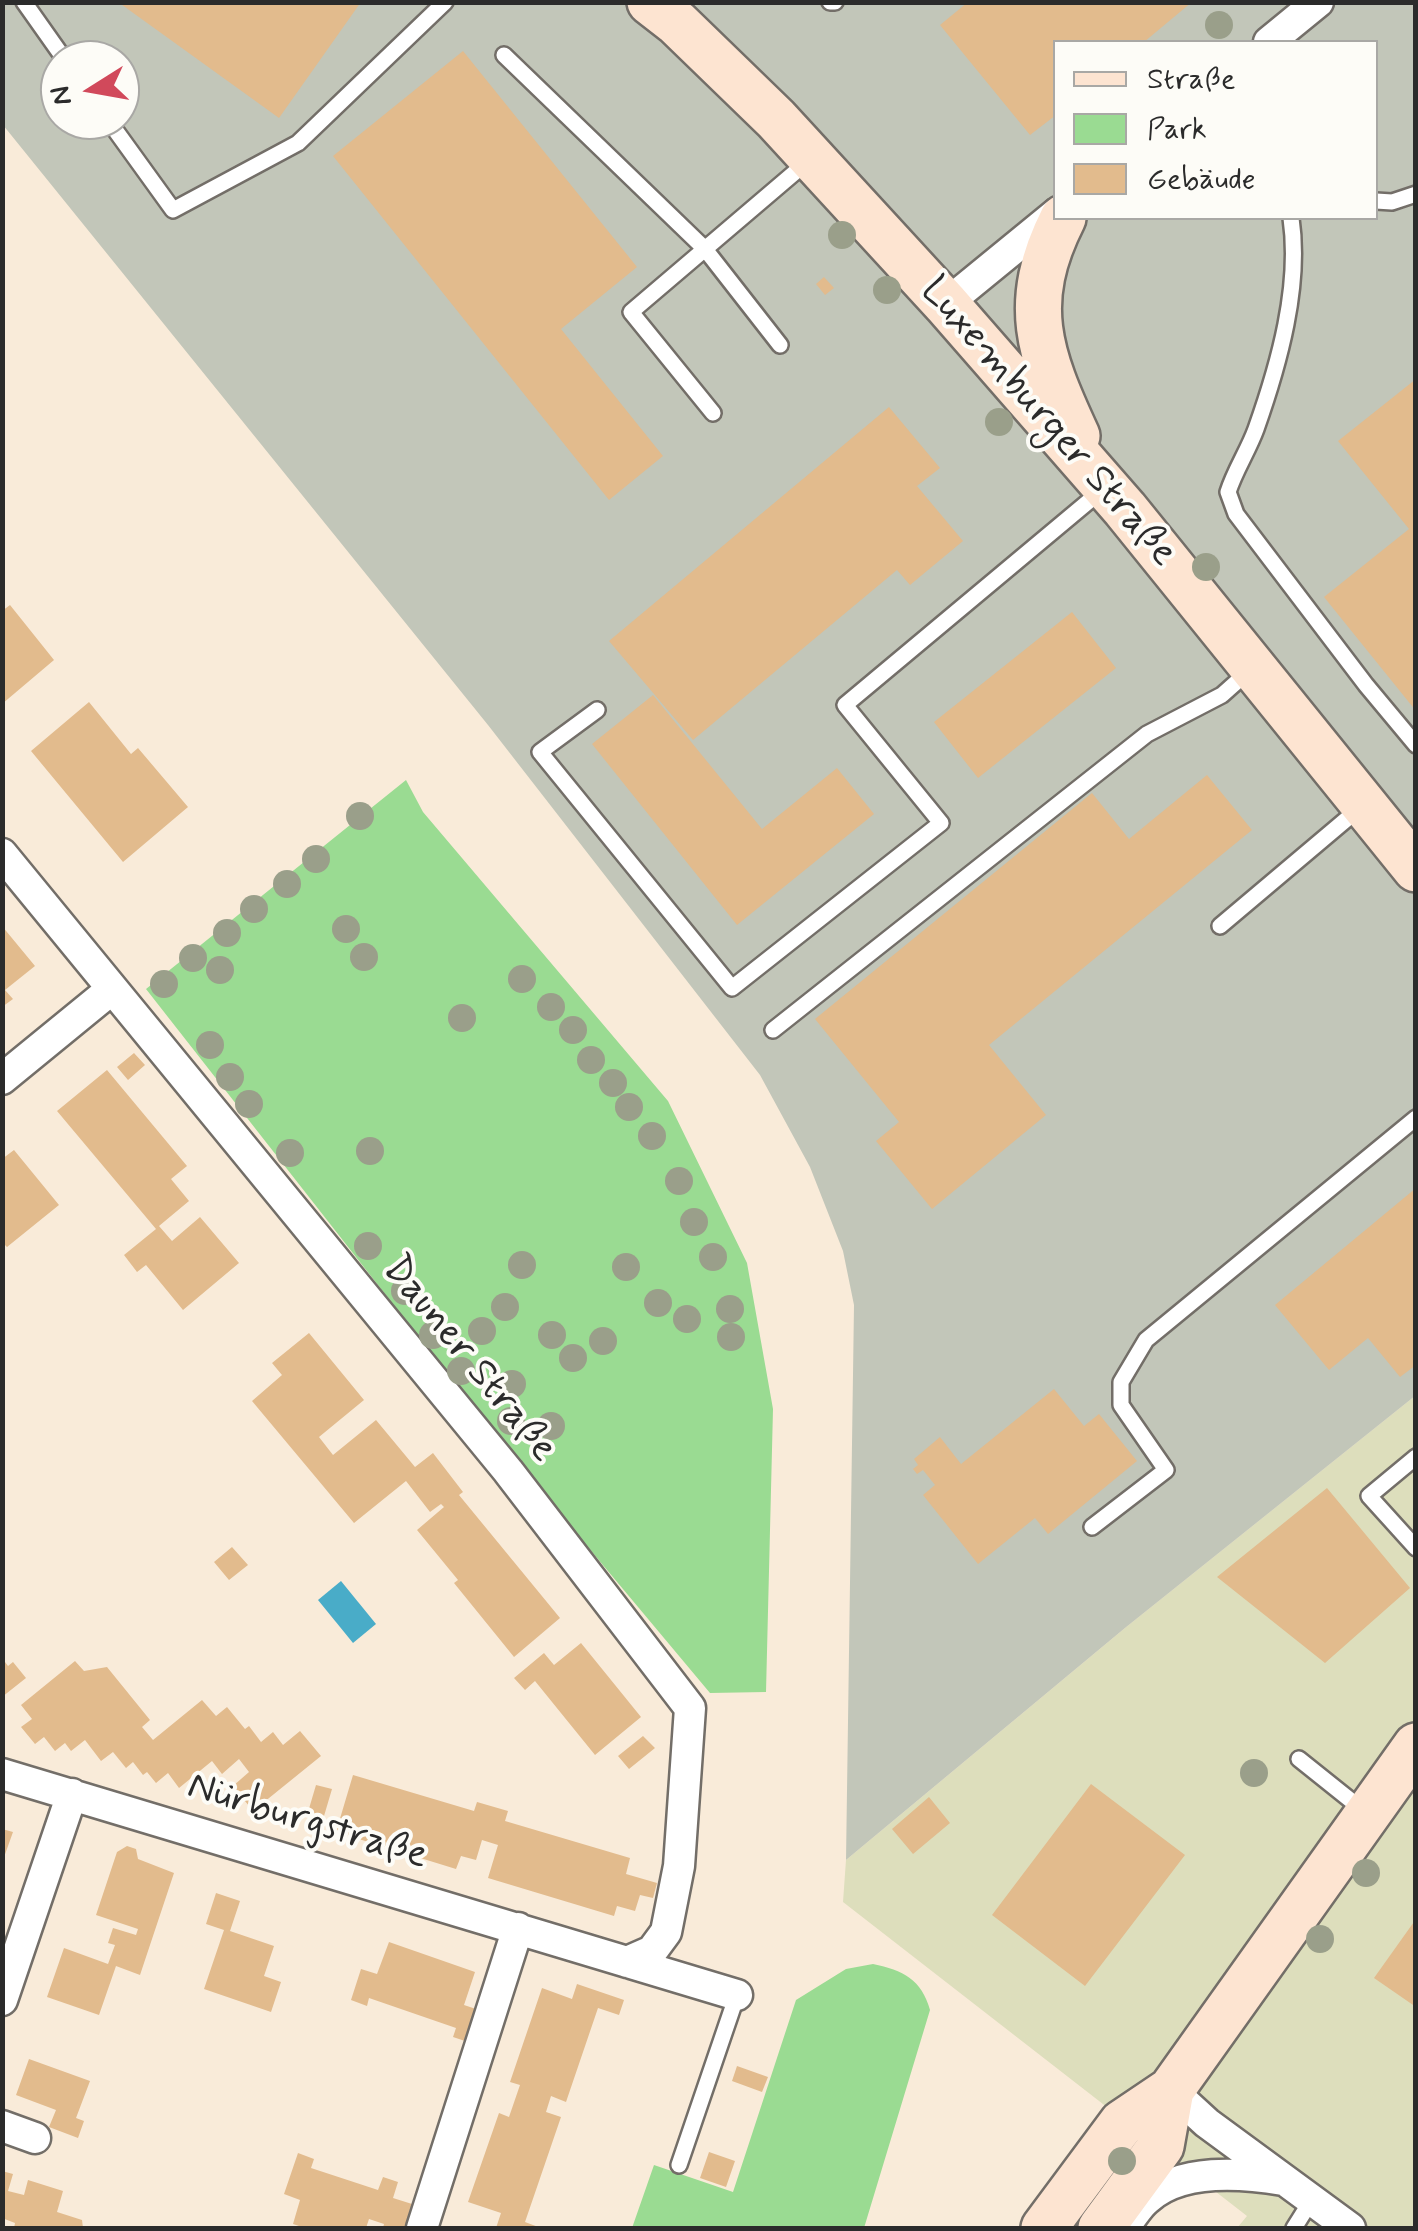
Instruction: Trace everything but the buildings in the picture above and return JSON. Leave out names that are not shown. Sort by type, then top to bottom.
[{"type":"main road","name":"Luxemburger Straße","points":[[650,2],[677,23],[813,157],[946,304],[1115,499],[1416,869]]},
{"type":"main road","points":[[1062,220],[1048,247],[1036,320],[1058,394],[1115,499]]},
{"type":"main road","points":[[1044,2228],[1122,2123],[1170,2090],[1416,1746]]},
{"type":"main road","points":[[1101,2228],[1161,2146],[1170,2090]]},
{"type":"street","points":[[1271,40],[1318,2]]},
{"type":"street","points":[[946,304],[1053,216]]},
{"type":"street","name":"Dauner Straße","points":[[2,854],[508,1471],[690,1708],[679,1866],[666,1932],[652,1951],[627,1962]]},
{"type":"street","points":[[2,1078],[112,989]]},
{"type":"street","name":"Nürburgstraße","points":[[2,1774],[737,1995]]},
{"type":"street","points":[[2,2000],[72,1794]]},
{"type":"street","points":[[422,2228],[518,1928]]},
{"type":"street","points":[[1170,2090],[1207,2123],[1350,2228]]},
{"type":"street","points":[[2,2126],[36,2138]]},
{"type":"street","points":[[1123,2228],[1148,2197],[1186,2178],[1251,2174],[1286,2180]]},
{"type":"lane","points":[[24,2],[51,40]]},
{"type":"lane","points":[[122,140],[173,210],[298,143],[444,2]]},
{"type":"lane","points":[[504,55],[705,250],[780,345]]},
{"type":"lane","points":[[713,413],[631,312],[813,157]]},
{"type":"lane","points":[[1378,200],[1392,202],[1416,194]]},
{"type":"lane","points":[[1291,220],[1296,247],[1282,340],[1255,432],[1228,492],[1236,514],[1416,745]]},
{"type":"lane","points":[[598,710],[540,752],[732,988],[941,823],[845,705],[1115,499]]},
{"type":"lane","points":[[772,1030],[1147,734],[1222,695],[1253,668]]},
{"type":"lane","points":[[1220,926],[1364,804]]},
{"type":"lane","points":[[1092,1528],[1166,1470],[1121,1404],[1121,1382],[1146,1340],[1416,1118]]},
{"type":"lane","points":[[1416,1457],[1369,1496],[1416,1548]]},
{"type":"lane","points":[[1299,1759],[1368,1813]]},
{"type":"lane","points":[[679,2165],[737,1995]]},
{"type":"lane","points":[[1294,2228],[1311,2201]]},
{"type":"shaded area","points":[[2,3],[1415,3],[1415,1396],[1125,1628],[846,1860],[854,1305],[843,1251],[810,1167],[760,1075],[488,725],[3,125]]},
{"type":"shaded area","points":[[1415,1396],[1415,2228],[1237,2228],[1247,2216],[843,1902],[846,1860],[1125,1628]]},
{"type":"green space","points":[[406,780],[423,812],[668,1101],[747,1263],[773,1409],[766,1692],[710,1693],[515,1460],[146,989]]},
{"type":"green space","points":[[873,1964],[910,1978],[922,1991],[930,2010],[864,2228],[632,2228],[654,2165],[733,2192],[796,2000],[846,1969]]},
{"type":"water","points":[[341,1581],[376,1624],[353,1643],[318,1600]]}]
